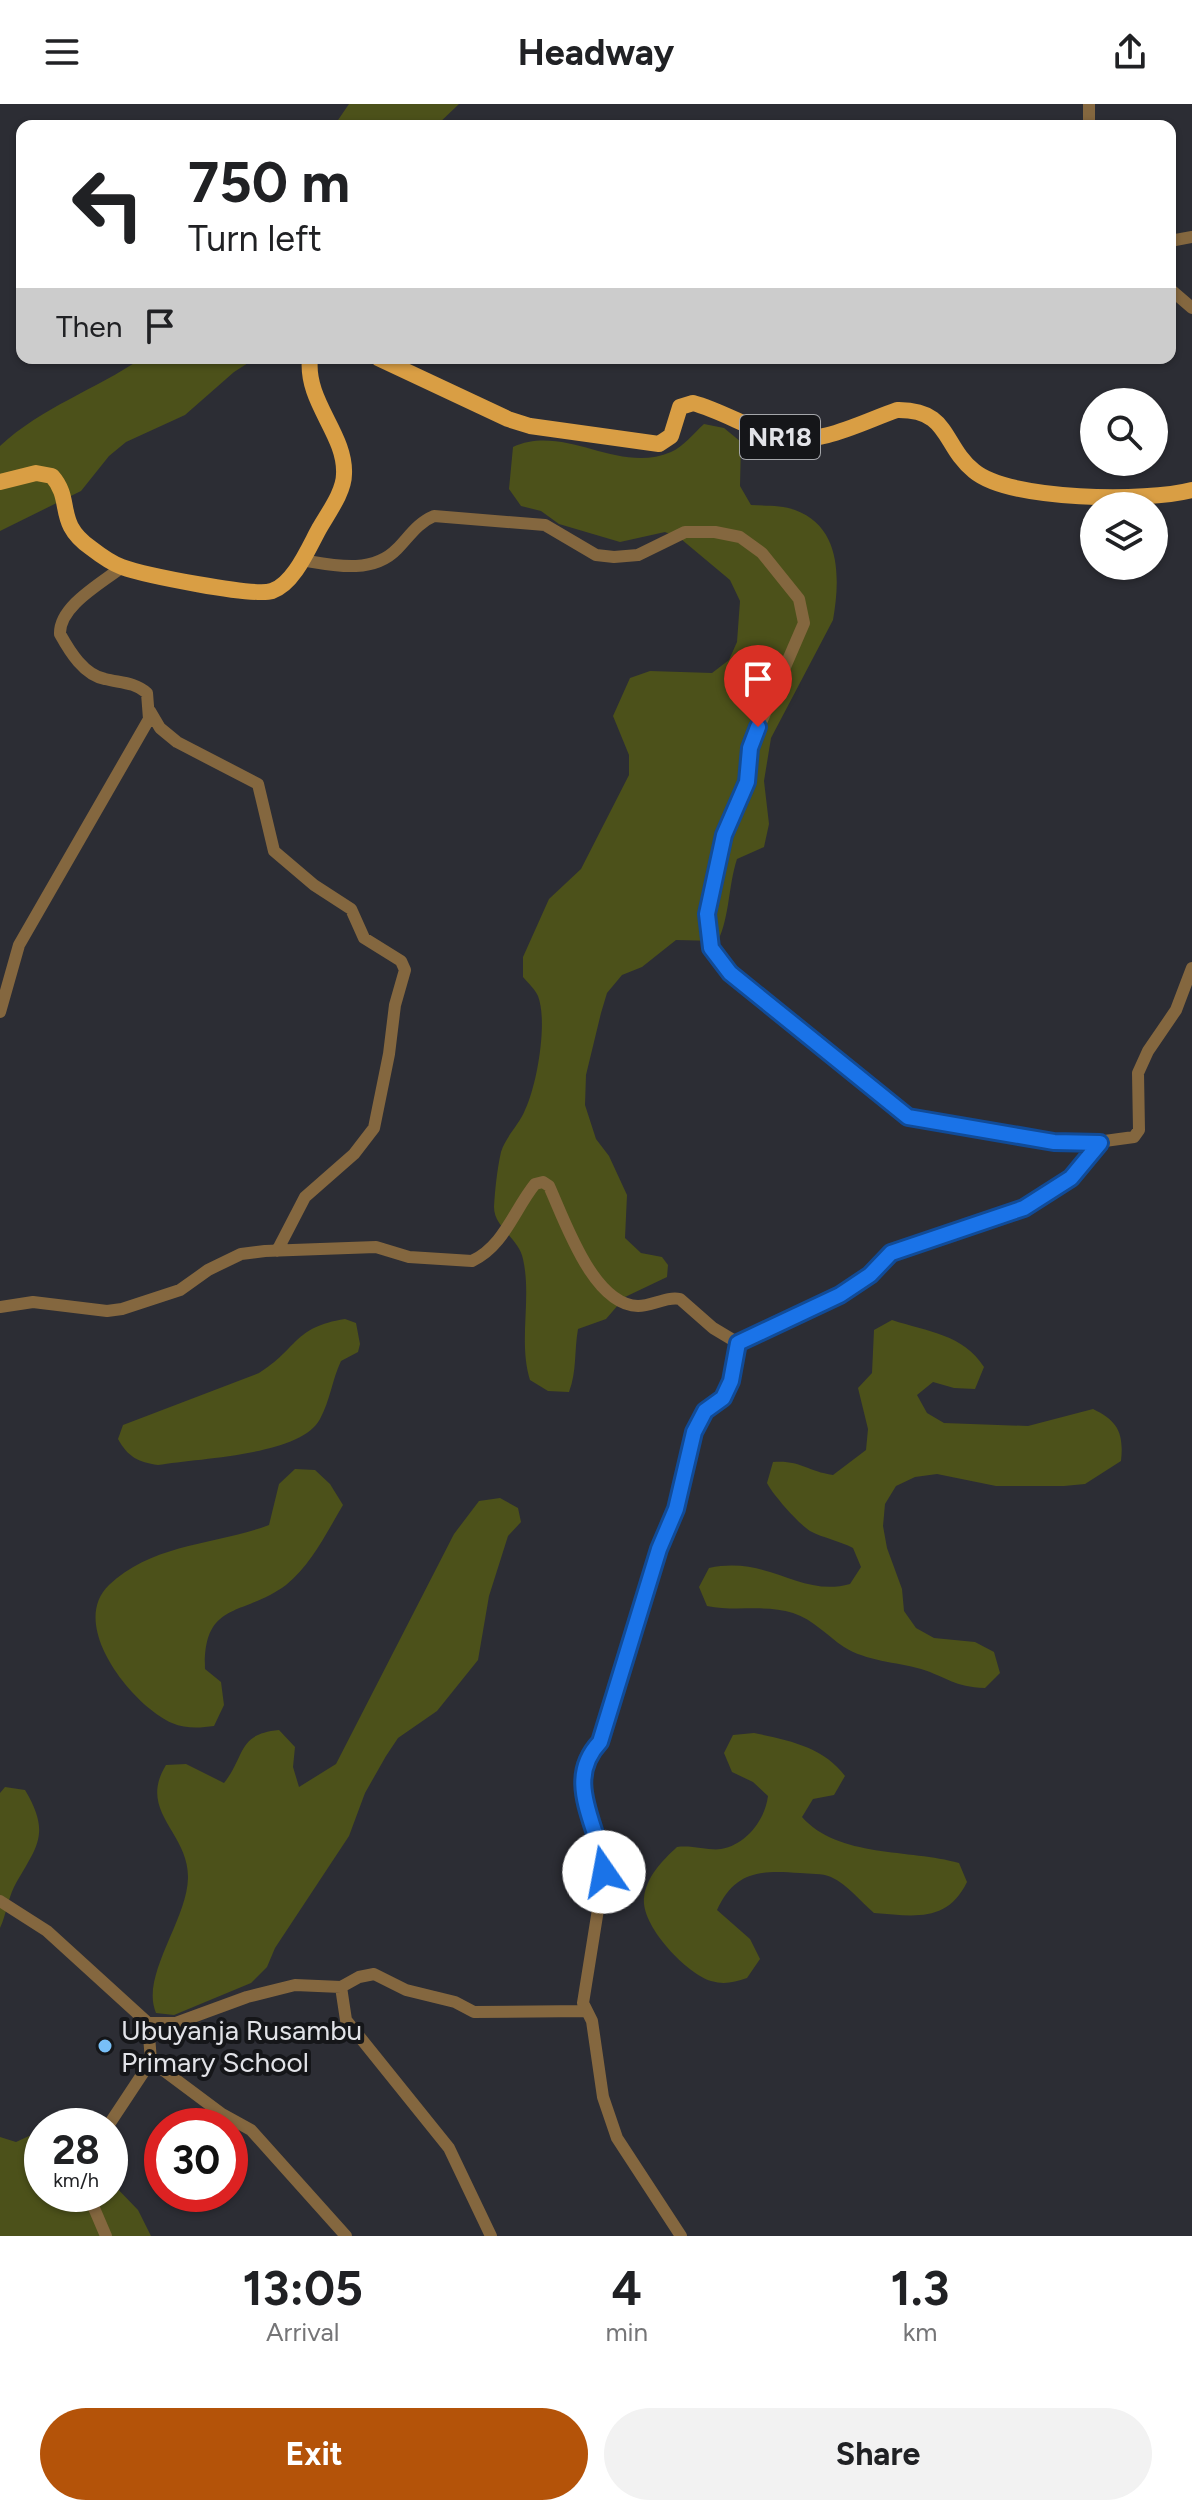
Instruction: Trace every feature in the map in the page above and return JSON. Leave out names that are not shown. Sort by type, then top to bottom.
[{"type":"main road","points":[[0,482],[36,473],[52,476],[62,493],[69,528],[89,547],[122,567],[261,593],[282,586],[301,560],[339,493],[345,475],[338,446],[312,387],[310,364]]},
{"type":"main road","name":"NR18","points":[[390,364],[485,411],[530,426],[659,444],[671,436],[680,407],[693,403],[777,436],[798,440],[824,435],[897,410],[909,410],[930,415],[941,425],[974,471],[990,480],[1072,496],[1175,495],[1192,490]]},
{"type":"street","points":[[1176,294],[1192,308]]},
{"type":"street","points":[[301,560],[341,567],[373,564],[394,553],[424,520],[434,516],[545,525],[596,555],[638,555],[685,532],[715,532],[740,537],[762,553],[799,599],[804,623],[797,647],[765,707],[750,748],[747,782],[724,835],[707,914],[711,948],[730,973],[908,1117],[1054,1142],[1100,1143],[1134,1137],[1139,1130],[1138,1073],[1148,1051],[1176,1010],[1192,968]]},
{"type":"street","points":[[122,567],[73,607],[62,619],[60,634],[87,671],[102,679],[138,685],[147,693],[150,711],[160,728],[177,742],[258,784],[274,851],[314,885],[351,909],[364,938],[401,961],[405,970],[395,1005],[374,1128],[354,1154],[305,1197],[277,1251]]},
{"type":"street","points":[[0,1012],[19,945],[98,801],[125,765],[150,711]]},
{"type":"street","points":[[738,1343],[840,1295],[870,1275],[891,1253],[1024,1208],[1071,1178],[1100,1143]]},
{"type":"street","points":[[0,1307],[33,1302],[107,1311],[122,1309],[180,1290],[208,1270],[241,1254],[376,1247],[409,1257],[472,1261],[502,1237],[524,1197],[535,1184],[543,1182],[549,1186],[575,1243],[602,1290],[618,1301],[636,1306],[680,1299],[713,1328],[738,1343]]},
{"type":"street","points":[[681,2236],[617,2138],[603,2097],[599,2051],[584,1993],[604,1872],[602,1851],[581,1778],[585,1762],[600,1742],[659,1549],[676,1509],[694,1432],[705,1411],[723,1398],[731,1381],[738,1343]]},
{"type":"street","points":[[0,1901],[47,1931],[148,2023],[176,2023],[247,1997],[295,1985],[341,1987],[359,1977],[374,1974],[406,1990],[455,2002],[474,2012],[587,2011]]},
{"type":"street","points":[[341,1987],[346,2020],[449,2148],[491,2236]]},
{"type":"street","points":[[120,2108],[151,2061],[148,2023]]},
{"type":"street","points":[[151,2061],[222,2114],[251,2130],[346,2236]]},
{"type":"street","points":[[96,2212],[106,2236]]},
{"type":"green space","points":[[349,104],[459,104],[442,120],[338,120]]},
{"type":"green space","points":[[132,364],[247,364],[185,415],[126,442],[109,456],[81,491],[0,531],[0,446],[33,420]]},
{"type":"green space","points":[[704,424],[724,428],[741,442],[740,486],[751,505],[795,510],[822,529],[830,542],[836,572],[833,620],[771,738],[764,781],[769,824],[764,847],[737,859],[718,941],[676,940],[642,967],[622,975],[607,993],[586,1075],[585,1105],[596,1139],[609,1156],[627,1195],[625,1238],[641,1253],[662,1257],[668,1265],[667,1277],[625,1297],[606,1319],[578,1329],[569,1392],[548,1391],[530,1380],[525,1350],[523,1259],[517,1245],[498,1221],[494,1207],[501,1152],[529,1099],[540,1053],[541,1007],[537,993],[523,977],[523,957],[549,899],[581,869],[629,775],[629,755],[613,716],[630,678],[650,671],[712,673],[729,660],[737,642],[740,601],[730,580],[681,539],[665,532],[620,542],[559,524],[541,511],[521,506],[509,489],[513,447],[533,441],[552,441],[631,458],[651,457],[675,450]]},
{"type":"green space","points":[[345,1319],[356,1323],[360,1344],[358,1352],[341,1361],[320,1419],[309,1431],[292,1441],[246,1453],[158,1465],[134,1458],[118,1439],[123,1425],[259,1373],[305,1333]]},
{"type":"green space","points":[[892,1320],[955,1341],[966,1347],[984,1367],[975,1389],[954,1388],[933,1382],[917,1395],[927,1413],[944,1423],[1028,1426],[1093,1409],[1114,1423],[1120,1435],[1121,1461],[1085,1484],[996,1486],[937,1474],[915,1477],[896,1486],[885,1504],[883,1526],[887,1548],[902,1589],[904,1611],[916,1628],[934,1638],[975,1642],[994,1652],[1000,1673],[985,1688],[966,1686],[921,1669],[862,1655],[844,1647],[800,1616],[783,1610],[707,1606],[699,1587],[709,1568],[730,1566],[767,1571],[816,1586],[850,1584],[861,1567],[853,1548],[805,1527],[780,1502],[767,1483],[773,1462],[797,1464],[833,1475],[866,1450],[868,1429],[858,1388],[872,1373],[874,1330]]},
{"type":"green space","points":[[295,1469],[315,1470],[330,1484],[343,1505],[318,1548],[295,1577],[270,1595],[229,1613],[211,1631],[206,1647],[205,1669],[221,1682],[224,1705],[214,1726],[193,1728],[172,1723],[140,1700],[110,1663],[100,1642],[96,1621],[98,1602],[109,1585],[145,1561],[269,1525],[279,1484]]},
{"type":"green space","points":[[500,1498],[518,1508],[521,1522],[508,1536],[489,1596],[478,1660],[437,1711],[398,1738],[365,1793],[349,1836],[275,1948],[267,1967],[251,1983],[174,2015],[156,2013],[154,1982],[186,1895],[188,1878],[181,1848],[160,1809],[157,1796],[166,1765],[186,1764],[224,1783],[249,1741],[265,1732],[279,1730],[295,1747],[293,1767],[299,1787],[336,1764],[454,1534],[479,1501]]},
{"type":"green space","points":[[754,1733],[816,1751],[845,1776],[834,1795],[813,1799],[802,1817],[817,1830],[855,1846],[959,1863],[967,1882],[959,1895],[950,1905],[928,1914],[874,1913],[843,1884],[827,1876],[773,1872],[750,1876],[732,1887],[717,1910],[750,1939],[760,1959],[747,1978],[729,1982],[711,1981],[690,1969],[667,1947],[650,1922],[645,1909],[645,1890],[656,1870],[677,1847],[730,1847],[753,1830],[763,1814],[768,1796],[753,1782],[732,1772],[724,1753],[733,1735]]},
{"type":"green space","points":[[5,1787],[25,1790],[38,1819],[39,1830],[34,1851],[12,1892],[0,1928],[0,1793]]},
{"type":"green space","points":[[0,2137],[16,2142],[24,2138],[24,2212],[128,2212],[128,2200],[138,2210],[151,2236],[0,2236]]},
{"type":"place","name":"Ubuyanja Rusambu Primary School","points":[[105,2046]]},
{"type":"route","points":[[604,1872],[602,1851],[583,1794],[581,1778],[585,1762],[600,1742],[659,1549],[676,1509],[694,1432],[705,1411],[723,1398],[731,1381],[738,1343],[840,1295],[870,1275],[891,1253],[943,1238],[1024,1208],[1052,1193],[1071,1178],[1100,1143],[1054,1142],[990,1129],[927,1123],[908,1117],[730,973],[711,948],[707,914],[724,835],[747,782],[750,748],[758,727]]}]
